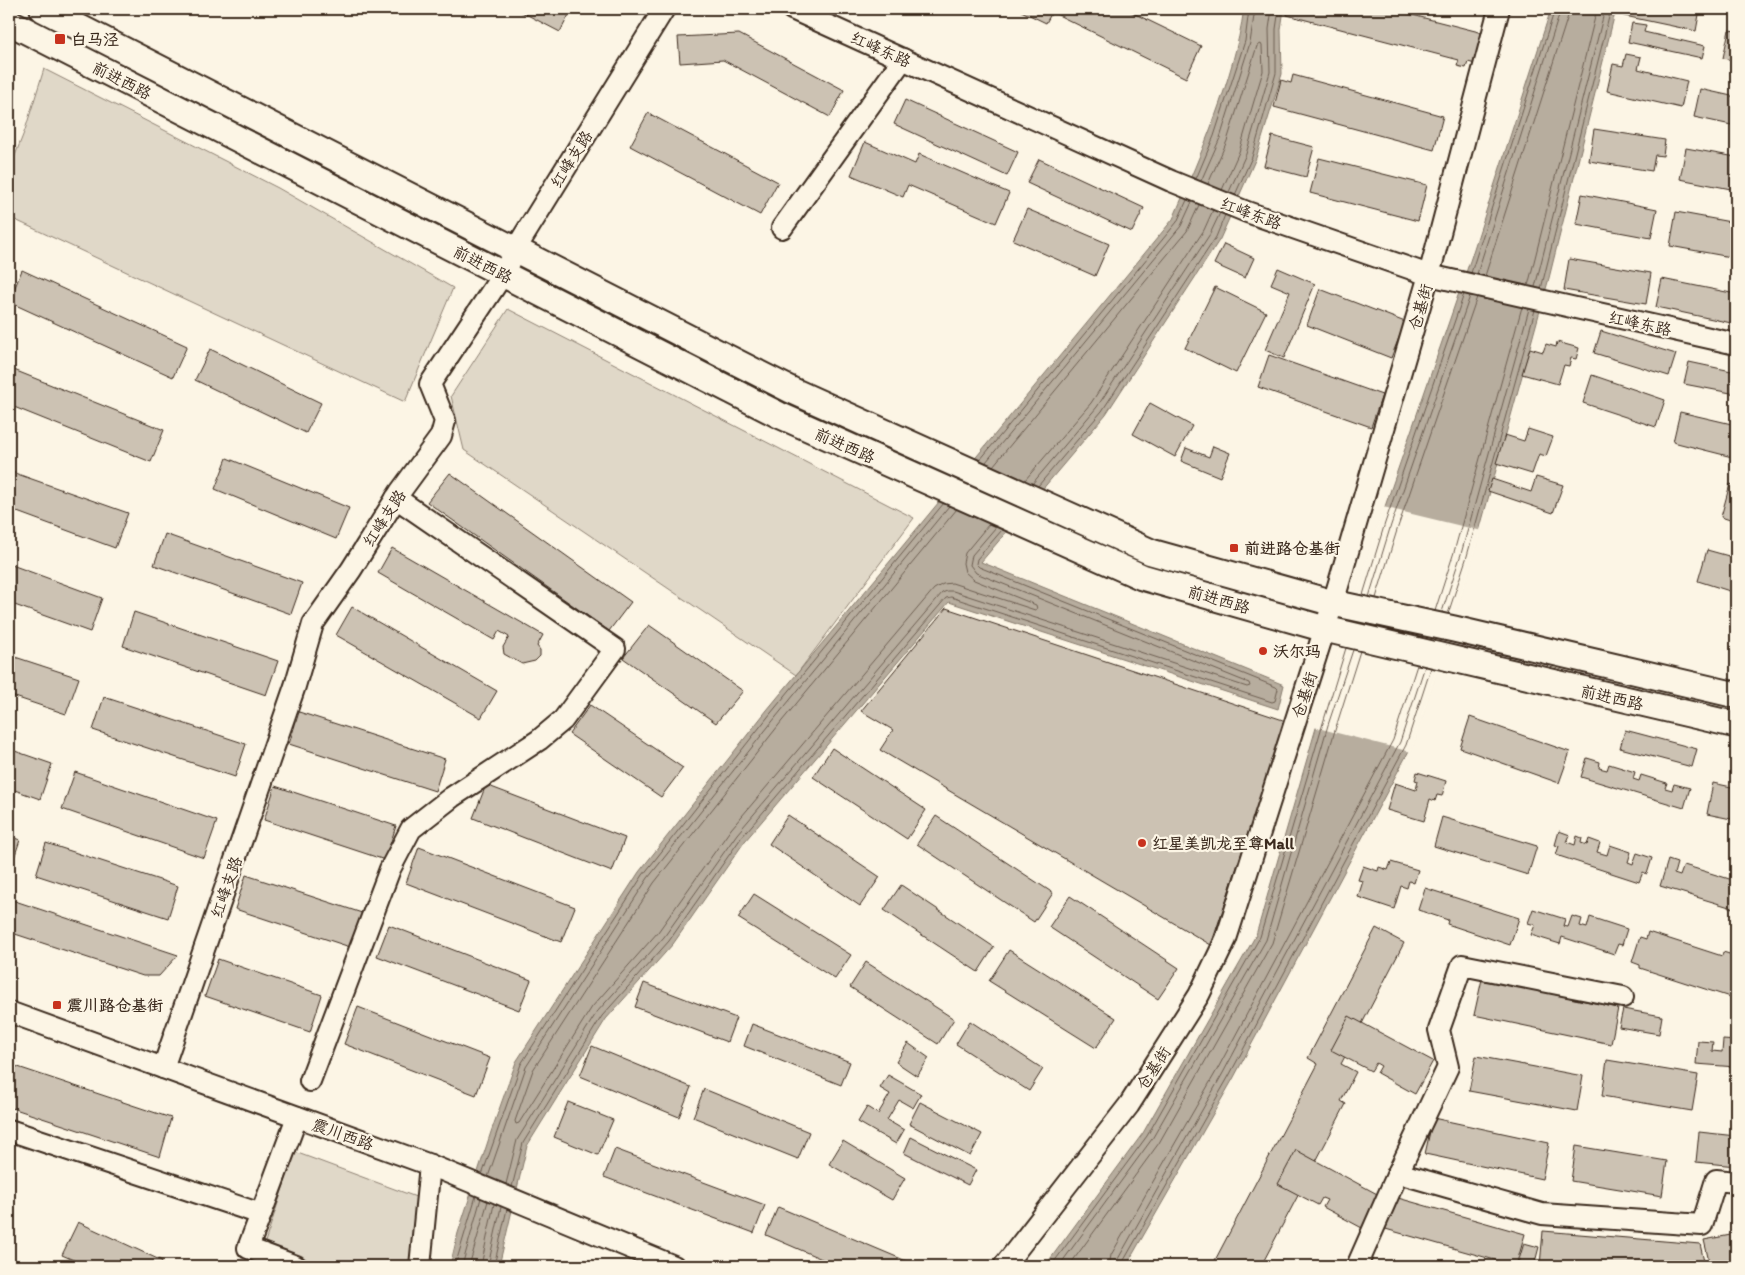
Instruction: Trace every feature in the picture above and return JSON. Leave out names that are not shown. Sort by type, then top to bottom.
[{"type":"main road","points":[[9,22],[16,9]]},
{"type":"main road","name":"前进西路","points":[[43,9],[791,390],[1151,552],[1341,605],[1454,629],[1736,695]]},
{"type":"main road","name":"前进西路","points":[[9,22],[779,415],[1142,577],[1333,631],[1736,725]]},
{"type":"street","name":"红峰支路","points":[[163,1068],[292,695],[313,624],[396,498],[441,436],[445,421],[430,384],[503,274],[515,250],[664,9]]},
{"type":"street","name":"红峰东路","points":[[792,9],[1171,181],[1247,212],[1429,275],[1736,344]]},
{"type":"street","name":"仓基街","points":[[1004,1266],[1129,1105],[1200,995],[1226,939],[1341,605],[1499,9]]},
{"type":"street","points":[[782,228],[902,59]]},
{"type":"street","points":[[310,1081],[390,869],[410,829],[452,797],[539,740],[563,720],[615,649],[396,498]]},
{"type":"street","points":[[1357,1266],[1448,1067],[1439,1030],[1462,964],[1623,997]]},
{"type":"street","name":"震川西路","points":[[9,1012],[430,1165],[674,1266]]},
{"type":"street","points":[[296,1266],[248,1248],[297,1117]]},
{"type":"street","points":[[9,1130],[261,1214]]},
{"type":"street","points":[[420,1266],[430,1165]]},
{"type":"street","points":[[1398,1173],[1542,1214],[1702,1225],[1716,1180],[1736,1182]]},
{"type":"shaded area","points":[[44,69],[278,188],[453,288],[405,402],[9,217],[9,171],[25,130]]},
{"type":"shaded area","points":[[508,309],[914,518],[796,675],[464,450],[451,396]]},
{"type":"shaded area","points":[[295,1152],[416,1197],[411,1266],[323,1266],[265,1242]]},
{"type":"water","points":[[1244,9],[1284,9],[1281,29],[1282,74],[1256,158],[1220,239],[1106,414],[981,562],[1284,685],[1278,709],[949,602],[745,841],[673,944],[606,1019],[527,1146],[499,1266],[450,1266],[458,1233],[516,1062],[639,872],[767,710],[1173,219],[1224,90],[1239,36]]},
{"type":"water","points":[[1551,9],[1616,9],[1549,278],[1472,557],[1411,747],[1233,1079],[1126,1266],[1045,1266],[1143,1133],[1256,935],[1318,721],[1380,521],[1471,258]]},
{"type":"pier","points":[[1383,507],[1482,531],[1411,752],[1314,727]]},
{"type":"building","points":[[516,9],[572,9],[560,32]]},
{"type":"building","points":[[1017,9],[1125,9],[1201,46],[1186,78],[1052,12],[1046,23]]},
{"type":"building","points":[[1288,9],[1389,9],[1487,34],[1479,65],[1468,62],[1466,68],[1457,66],[1459,60],[1287,15]]},
{"type":"building","points":[[1622,9],[1700,9],[1696,31],[1620,15]]},
{"type":"building","points":[[1632,23],[1646,25],[1644,32],[1705,46],[1702,58],[1628,42]]},
{"type":"building","points":[[1729,30],[1736,31],[1736,61],[1723,58]]},
{"type":"building","points":[[739,34],[844,90],[830,117],[723,60],[680,63],[678,37]]},
{"type":"building","points":[[1626,54],[1641,57],[1638,69],[1687,81],[1681,108],[1607,91],[1613,64],[1623,66]]},
{"type":"building","points":[[1293,75],[1443,116],[1434,150],[1274,107],[1281,80],[1291,83]]},
{"type":"building","points":[[1700,89],[1736,97],[1736,126],[1694,117]]},
{"type":"building","points":[[905,100],[1018,152],[1007,176],[894,124]]},
{"type":"building","points":[[648,113],[778,182],[760,215],[630,146]]},
{"type":"building","points":[[1594,129],[1665,140],[1663,156],[1655,155],[1652,171],[1589,161]]},
{"type":"building","points":[[1272,136],[1314,147],[1306,177],[1264,166]]},
{"type":"building","points":[[865,142],[915,164],[919,154],[1009,193],[996,223],[908,185],[903,197],[851,175]]},
{"type":"building","points":[[1686,148],[1736,157],[1736,190],[1680,179]]},
{"type":"building","points":[[1319,158],[1427,185],[1418,221],[1310,193]]},
{"type":"building","points":[[1039,159],[1144,208],[1132,232],[1027,183]]},
{"type":"building","points":[[1582,194],[1657,209],[1651,238],[1576,224]]},
{"type":"building","points":[[1027,209],[1109,244],[1095,276],[1013,240]]},
{"type":"building","points":[[1676,212],[1736,223],[1736,258],[1670,246]]},
{"type":"building","points":[[1224,244],[1254,258],[1245,278],[1214,264]]},
{"type":"building","points":[[1569,259],[1651,273],[1646,304],[1564,290]]},
{"type":"building","points":[[1278,268],[1315,284],[1284,358],[1265,350],[1290,292],[1271,284]]},
{"type":"building","points":[[22,270],[187,346],[173,377],[9,302]]},
{"type":"building","points":[[1662,279],[1736,294],[1736,324],[1656,307]]},
{"type":"building","points":[[1215,287],[1266,312],[1236,373],[1185,348]]},
{"type":"building","points":[[1320,289],[1405,322],[1391,358],[1307,325]]},
{"type":"building","points":[[1601,331],[1676,354],[1669,376],[1594,353]]},
{"type":"building","points":[[1557,342],[1579,348],[1576,359],[1571,358],[1569,366],[1564,365],[1558,384],[1522,374],[1530,348],[1543,352],[1546,344],[1556,347]]},
{"type":"building","points":[[210,349],[321,403],[306,433],[195,380]]},
{"type":"building","points":[[1269,355],[1382,395],[1371,427],[1258,387]]},
{"type":"building","points":[[1689,362],[1736,372],[1736,394],[1684,384]]},
{"type":"building","points":[[9,368],[164,430],[151,462],[9,405]]},
{"type":"building","points":[[1592,375],[1665,400],[1656,427],[1583,403]]},
{"type":"building","points":[[1150,403],[1192,426],[1175,457],[1133,434]]},
{"type":"building","points":[[1680,412],[1736,425],[1736,458],[1673,442]]},
{"type":"building","points":[[1528,429],[1553,437],[1546,456],[1539,454],[1532,474],[1496,463],[1505,435],[1524,441]]},
{"type":"building","points":[[1213,446],[1230,453],[1220,477],[1181,461],[1186,448],[1209,457]]},
{"type":"building","points":[[227,458],[349,508],[336,539],[215,489]]},
{"type":"building","points":[[9,471],[128,513],[115,548],[9,509]]},
{"type":"building","points":[[450,473],[631,602],[609,631],[427,502]]},
{"type":"building","points":[[1536,477],[1563,485],[1553,513],[1488,491],[1492,479],[1531,492]]},
{"type":"building","points":[[1730,484],[1736,486],[1736,522],[1721,517]]},
{"type":"building","points":[[165,534],[302,583],[291,614],[154,565]]},
{"type":"building","points":[[392,548],[543,635],[537,646],[540,650],[540,656],[535,661],[522,664],[504,654],[503,647],[509,637],[499,631],[494,640],[378,573]]},
{"type":"building","points":[[1707,550],[1736,558],[1736,593],[1698,581]]},
{"type":"building","points":[[9,564],[102,598],[90,632],[9,603]]},
{"type":"building","points":[[352,607],[497,691],[481,718],[336,635]]},
{"type":"building","name":"红星美凯龙至尊Mall","points":[[946,608],[1286,721],[1211,945],[880,750],[893,730],[861,711]]},
{"type":"building","points":[[134,612],[278,661],[266,695],[123,646]]},
{"type":"building","points":[[649,625],[743,691],[716,723],[623,658]]},
{"type":"building","points":[[9,655],[79,678],[66,714],[9,695]]},
{"type":"building","points":[[104,697],[246,744],[235,777],[93,730]]},
{"type":"building","points":[[590,705],[683,768],[661,797],[569,734]]},
{"type":"building","points":[[299,712],[445,759],[435,791],[289,744]]},
{"type":"building","points":[[1470,717],[1570,752],[1559,783],[1460,748]]},
{"type":"building","points":[[1625,730],[1697,749],[1692,767],[1620,748]]},
{"type":"building","points":[[832,748],[926,810],[907,839],[813,777]]},
{"type":"building","points":[[9,749],[52,764],[40,799],[9,788]]},
{"type":"building","points":[[1587,758],[1600,762],[1599,768],[1607,770],[1609,764],[1635,772],[1633,779],[1639,781],[1641,775],[1667,783],[1665,788],[1672,790],[1674,784],[1690,788],[1684,808],[1581,777]]},
{"type":"building","points":[[75,772],[217,821],[204,858],[62,809]]},
{"type":"building","points":[[1417,772],[1446,781],[1442,796],[1437,795],[1435,801],[1430,799],[1424,821],[1387,810],[1395,783],[1416,790],[1418,781],[1415,780]]},
{"type":"building","points":[[1713,783],[1736,788],[1736,820],[1707,814]]},
{"type":"building","points":[[486,785],[625,838],[612,872],[473,818]]},
{"type":"building","points":[[275,786],[396,826],[385,860],[264,820]]},
{"type":"building","points":[[788,815],[880,877],[860,906],[769,844]]},
{"type":"building","points":[[936,816],[1053,893],[1034,922],[917,844]]},
{"type":"building","points":[[1442,817],[1537,846],[1528,875],[1434,846]]},
{"type":"building","points":[[1559,831],[1570,835],[1567,842],[1575,845],[1577,836],[1582,838],[1581,843],[1587,845],[1589,839],[1600,843],[1597,852],[1607,855],[1610,845],[1631,852],[1628,862],[1633,864],[1637,853],[1652,858],[1647,874],[1643,872],[1639,882],[1556,855],[1559,846],[1555,845]]},
{"type":"building","points":[[9,836],[20,840],[9,873]]},
{"type":"building","points":[[46,843],[178,886],[168,918],[36,875]]},
{"type":"building","points":[[419,847],[575,907],[561,942],[406,883]]},
{"type":"building","points":[[1668,860],[1677,863],[1674,874],[1680,876],[1684,865],[1736,881],[1736,909],[1660,886]]},
{"type":"building","points":[[1391,862],[1418,870],[1414,883],[1409,881],[1407,888],[1401,886],[1394,909],[1358,897],[1363,881],[1358,880],[1363,866],[1378,871],[1379,867],[1388,870]]},
{"type":"building","points":[[246,875],[362,913],[350,947],[235,909]]},
{"type":"building","points":[[901,885],[994,947],[978,972],[884,910]]},
{"type":"building","points":[[1425,888],[1519,918],[1510,945],[1447,924],[1448,920],[1418,910]]},
{"type":"building","points":[[754,894],[851,955],[835,979],[738,918]]},
{"type":"building","points":[[1070,896],[1179,968],[1158,999],[1049,927]]},
{"type":"building","points":[[9,899],[178,955],[159,976],[143,976],[9,932]]},
{"type":"building","points":[[1533,909],[1565,919],[1563,926],[1568,927],[1572,916],[1582,919],[1580,926],[1587,928],[1590,917],[1627,929],[1622,945],[1618,944],[1614,954],[1562,937],[1560,944],[1531,935],[1535,925],[1528,923]]},
{"type":"building","points":[[389,925],[531,980],[519,1010],[377,956]]},
{"type":"building","points":[[1376,928],[1404,943],[1341,1064],[1356,1072],[1341,1101],[1346,1104],[1261,1266],[1212,1266],[1318,1064],[1308,1058]]},
{"type":"building","points":[[1648,932],[1722,956],[1723,952],[1736,956],[1736,999],[1640,968],[1640,965],[1632,962],[1640,937],[1646,939]]},
{"type":"building","points":[[1009,950],[1116,1018],[1096,1048],[989,981]]},
{"type":"building","points":[[218,959],[322,995],[310,1032],[205,996]]},
{"type":"building","points":[[866,962],[954,1019],[938,1044],[850,987]]},
{"type":"building","points":[[1482,979],[1618,1008],[1611,1044],[1474,1015]]},
{"type":"building","points":[[644,983],[736,1018],[727,1042],[635,1007]]},
{"type":"building","points":[[358,1007],[490,1058],[476,1095],[344,1044]]},
{"type":"building","points":[[1623,1009],[1662,1016],[1659,1034],[1619,1027]]},
{"type":"building","points":[[1349,1016],[1433,1061],[1415,1094],[1377,1073],[1381,1066],[1376,1063],[1371,1071],[1331,1050]]},
{"type":"building","points":[[970,1021],[1043,1069],[1029,1091],[956,1044]]},
{"type":"building","points":[[752,1024],[850,1062],[841,1085],[744,1046]]},
{"type":"building","points":[[1723,1040],[1736,1041],[1736,1067],[1696,1064],[1698,1041],[1713,1042],[1712,1051],[1722,1052]]},
{"type":"building","points":[[908,1043],[929,1058],[917,1076],[896,1062]]},
{"type":"building","points":[[592,1046],[691,1087],[679,1117],[580,1076]]},
{"type":"building","points":[[1476,1056],[1583,1076],[1577,1111],[1469,1091]]},
{"type":"building","points":[[1607,1060],[1698,1075],[1692,1111],[1602,1096]]},
{"type":"building","points":[[9,1064],[171,1118],[160,1157],[9,1107]]},
{"type":"building","points":[[888,1075],[921,1094],[913,1108],[899,1100],[887,1120],[904,1130],[896,1144],[858,1122],[867,1107],[878,1114],[890,1094],[880,1088]]},
{"type":"building","points":[[704,1089],[809,1132],[798,1159],[693,1117]]},
{"type":"building","points":[[568,1102],[613,1120],[598,1155],[554,1137]]},
{"type":"building","points":[[920,1102],[982,1134],[970,1156],[909,1124]]},
{"type":"building","points":[[1433,1118],[1549,1143],[1542,1179],[1425,1154]]},
{"type":"building","points":[[1699,1132],[1736,1136],[1736,1166],[1696,1162]]},
{"type":"building","points":[[911,1137],[976,1170],[968,1185],[904,1153]]},
{"type":"building","points":[[843,1141],[905,1178],[892,1200],[829,1164]]},
{"type":"building","points":[[1576,1146],[1667,1161],[1662,1196],[1571,1181]]},
{"type":"building","points":[[615,1149],[765,1205],[754,1233],[604,1177]]},
{"type":"building","points":[[1296,1150],[1379,1195],[1362,1228],[1323,1207],[1327,1200],[1322,1198],[1318,1205],[1278,1184]]},
{"type":"building","points":[[1391,1196],[1525,1234],[1516,1266],[1382,1228]]},
{"type":"building","points":[[778,1207],[918,1266],[838,1266],[766,1235]]},
{"type":"building","points":[[78,1222],[162,1261],[160,1266],[87,1266],[62,1255]]},
{"type":"building","points":[[1543,1231],[1700,1244],[1705,1266],[1540,1266]]},
{"type":"building","points":[[1736,1234],[1736,1266],[1710,1266],[1704,1240]]},
{"type":"building","points":[[1524,1243],[1539,1247],[1534,1266],[1518,1263]]},
{"type":"place","name":"白马泾","points":[[60,39]]},
{"type":"place","name":"前进路仓基街","points":[[1234,548]]},
{"type":"place","name":"沃尔玛","points":[[1263,651]]},
{"type":"place","name":"红星美凯龙至尊Mall","points":[[1142,843]]},
{"type":"place","name":"震川路仓基街","points":[[57,1005]]}]
